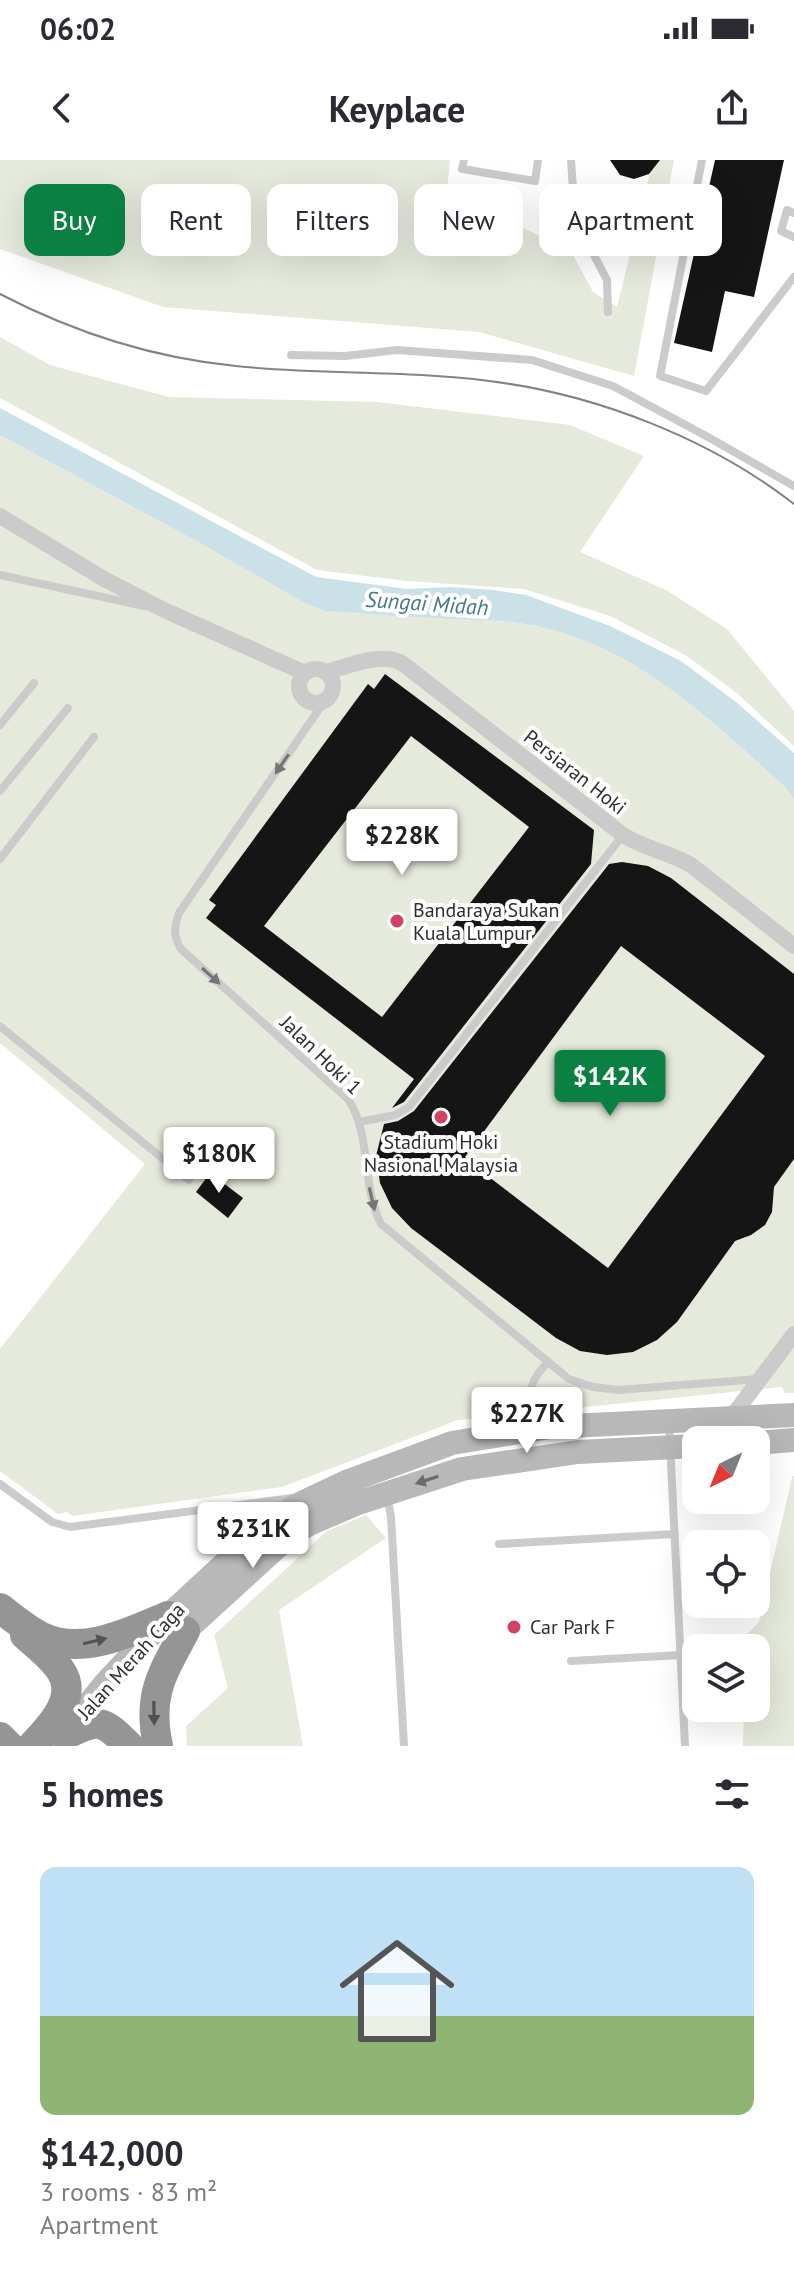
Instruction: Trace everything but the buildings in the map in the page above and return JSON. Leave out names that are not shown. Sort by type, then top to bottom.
[{"type":"highway","points":[[0,1610],[42,1637],[70,1646],[177,1623],[154,1699],[158,1746]]},
{"type":"highway","points":[[0,1610],[53,1662],[64,1677],[65,1701],[54,1724],[32,1746]]},
{"type":"highway","points":[[59,1740],[86,1724],[99,1722],[113,1729],[129,1746]]},
{"type":"highway","points":[[0,1737],[9,1746]]},
{"type":"street","points":[[0,516],[104,579],[164,610],[305,673],[315,670],[325,672],[332,686],[326,699],[311,702],[302,696],[300,681],[305,673]]},
{"type":"street","name":"Persiaran Hoki","points":[[325,672],[374,660],[394,659],[623,835],[637,844],[691,865],[794,946]]},
{"type":"street","points":[[730,1419],[794,1334]]},
{"type":"street","name":"Jalan Merah Caga","points":[[59,1740],[104,1685],[177,1623],[309,1524],[452,1443],[550,1427],[794,1415]]},
{"type":"street","points":[[770,1442],[794,1440]]},
{"type":"street","name":"Jalan Merah Caga","points":[[177,1623],[248,1542],[295,1506],[318,1495],[578,1452],[682,1447]]},
{"type":"lane","points":[[464,160],[462,169],[535,181],[538,160]]},
{"type":"lane","points":[[571,160],[575,219],[607,280],[608,312]]},
{"type":"lane","points":[[702,160],[660,376],[706,391],[794,277]]},
{"type":"lane","points":[[794,213],[787,210],[781,231],[794,237]]},
{"type":"lane","points":[[291,355],[345,356],[397,350],[532,360],[613,386],[794,486]]},
{"type":"lane","points":[[0,575],[164,610]]},
{"type":"lane","points":[[0,725],[34,683]]},
{"type":"lane","name":"Jalan Hoki 1","points":[[326,699],[179,913],[174,926],[175,939],[181,949],[339,1089],[355,1109],[372,1202],[381,1224],[569,1379],[605,1389],[649,1389],[760,1379]]},
{"type":"lane","points":[[0,791],[68,708]]},
{"type":"lane","points":[[0,859],[94,737]]},
{"type":"lane","points":[[359,1122],[395,1115],[409,1107],[623,835]]},
{"type":"lane","points":[[0,1026],[189,1180]]},
{"type":"lane","points":[[532,1430],[532,1381],[548,1362]]},
{"type":"lane","points":[[669,1422],[685,1746]]},
{"type":"lane","points":[[383,1482],[391,1517],[404,1746]]},
{"type":"lane","points":[[0,1484],[52,1522],[70,1527],[318,1495]]},
{"type":"lane","points":[[499,1544],[675,1534]]},
{"type":"lane","points":[[571,1661],[681,1655]]},
{"type":"shaded area","points":[[0,160],[450,160],[448,184],[414,184],[414,256],[523,256],[523,228],[539,236],[539,256],[574,256],[593,292],[617,307],[629,256],[656,256],[634,376],[479,332],[163,307],[0,249]]},
{"type":"shaded area","points":[[653,160],[674,160],[670,184],[647,184]]},
{"type":"shaded area","points":[[0,337],[50,365],[169,397],[377,402],[570,425],[644,456],[580,552],[666,590],[727,629],[794,711],[794,746],[738,694],[687,656],[610,616],[524,589],[407,581],[317,570],[0,398]]},
{"type":"shaded area","name":"Bandaraya Sukan Kuala Lumpur","points":[[0,435],[308,605],[325,611],[521,623],[580,639],[613,653],[675,692],[786,788],[794,799],[794,1393],[785,1393],[782,1387],[458,1420],[282,1487],[72,1516],[67,1512],[58,1514],[0,1471],[0,1349],[145,1164],[0,1043]]},
{"type":"shaded area","points":[[792,1477],[794,1746],[743,1746],[744,1722],[770,1722],[770,1634],[747,1634],[760,1618],[770,1618],[770,1574]]},
{"type":"shaded area","points":[[366,1515],[386,1538],[279,1610],[303,1746],[187,1746],[186,1726],[228,1688],[214,1635],[327,1531]]},
{"type":"water","name":"Sungai Midah","points":[[0,408],[316,577],[407,589],[451,587],[526,595],[610,626],[681,661],[736,702],[794,753],[794,799],[786,788],[704,715],[675,692],[613,653],[579,639],[520,623],[325,611],[308,605],[0,435]]},
{"type":"tram line","points":[[0,294],[85,331],[175,357],[268,369],[489,381],[569,396],[610,408],[688,440],[761,480],[794,504]]},
{"type":"place","name":"Bandaraya Sukan Kuala Lumpur","points":[[397,921]]},
{"type":"place","name":"Stadium Hoki Nasional Malaysia","points":[[441,1117]]},
{"type":"place","name":"Car Park F","points":[[514,1627]]}]
